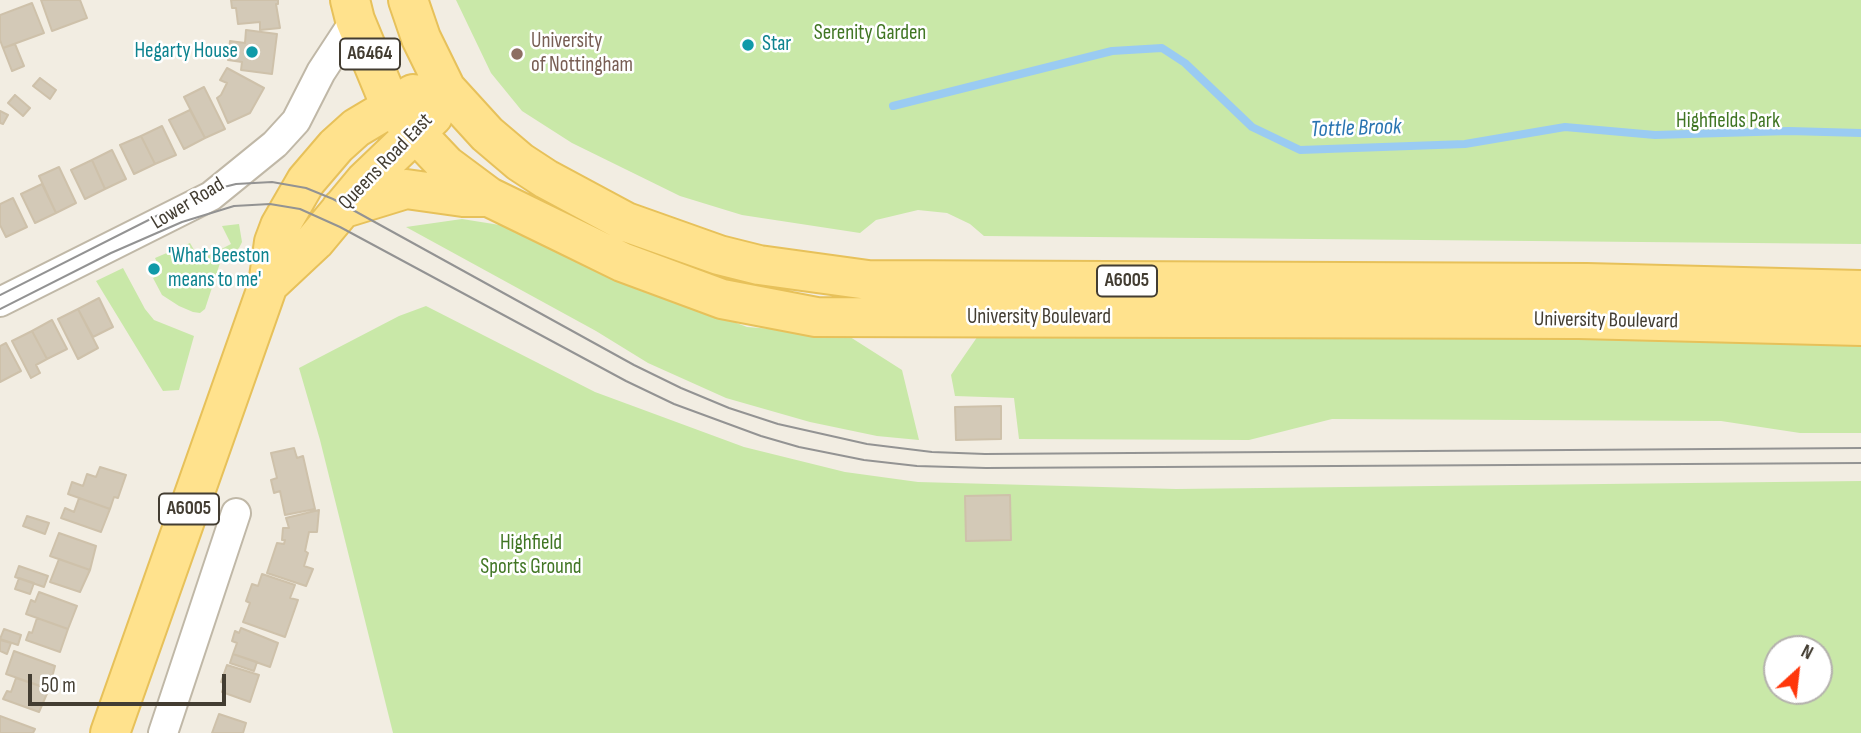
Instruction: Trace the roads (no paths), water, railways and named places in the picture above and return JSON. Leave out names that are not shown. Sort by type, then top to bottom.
[{"type":"main road","name":"University Boulevard","points":[[408,0],[421,38],[446,89],[487,134],[520,162],[626,222],[719,256],[798,271],[868,280],[1587,283],[1861,290]]},
{"type":"main road","name":"University Boulevard","points":[[353,10],[404,119],[446,165],[489,197],[622,262],[722,299],[817,317],[1579,319],[1861,326]]},
{"type":"main road","name":"Queens Road East","points":[[110,733],[268,285],[277,234],[287,213],[306,181],[336,146],[356,128],[433,116],[446,89]]},
{"type":"main road","name":"Queens Road East","points":[[268,285],[315,242],[373,172],[404,119]]},
{"type":"main road","name":"A6005","points":[[340,209],[406,189],[463,197],[489,197]]},
{"type":"street","name":"Lower Road","points":[[0,302],[211,195],[275,144],[296,121],[353,10]]},
{"type":"street","points":[[163,733],[236,513]]},
{"type":"waterway","name":"Tottle Brook","points":[[893,106],[1112,51],[1162,48],[1185,63],[1252,127],[1300,150],[1465,144],[1565,127],[1655,135],[1789,131],[1861,133]]},
{"type":"tram line","points":[[0,295],[204,192],[236,184],[272,182],[306,188],[333,199],[634,365],[681,388],[778,424],[867,444],[932,452],[985,454],[1861,448]]},
{"type":"tram line","points":[[0,309],[111,253],[182,222],[234,206],[270,204],[300,209],[340,227],[626,381],[674,404],[761,436],[864,460],[917,466],[986,468],[1861,463]]},
{"type":"place","name":"Star","points":[[748,45]]},
{"type":"place","name":"Hegarty House","points":[[252,52]]},
{"type":"place","name":"University of Nottingham","points":[[517,54]]},
{"type":"place","name":"'What Beeston means to me'","points":[[154,269]]},
{"type":"park label","name":"Serenity Garden","points":[[870,34]]},
{"type":"park label","name":"Highfields Park","points":[[1728,122]]},
{"type":"park label","name":"Highfield Sports Ground","points":[[531,556]]}]
